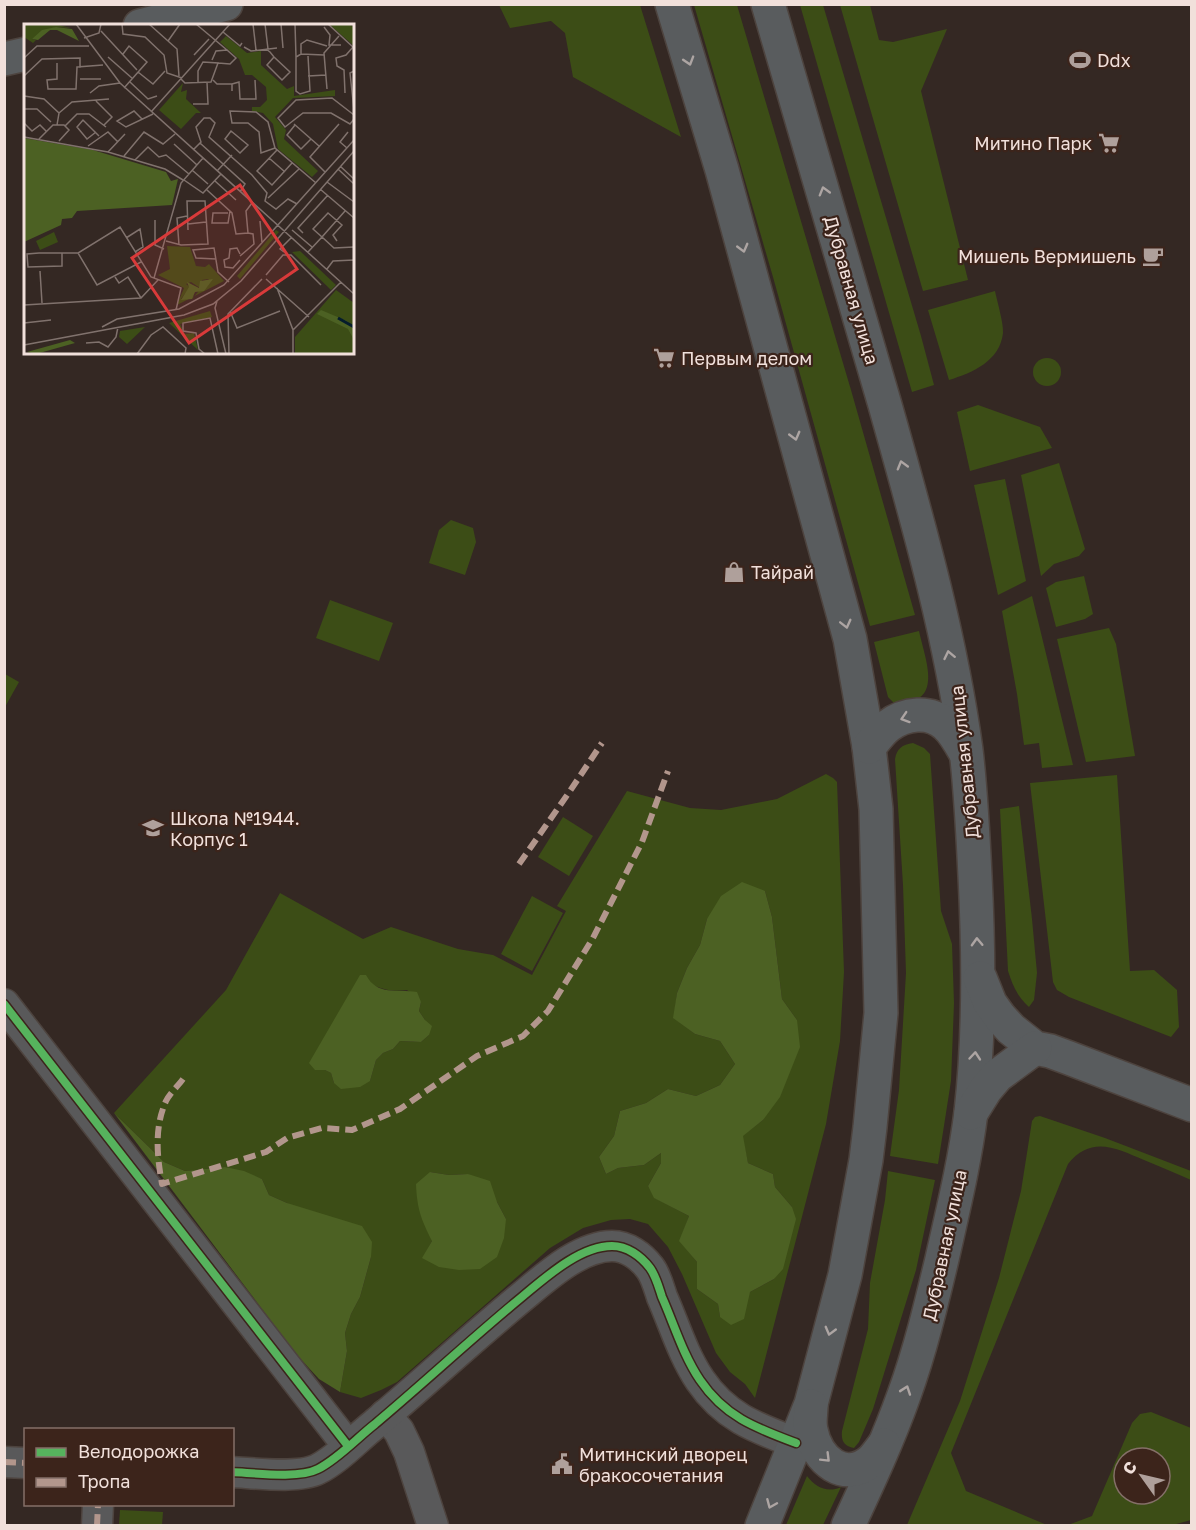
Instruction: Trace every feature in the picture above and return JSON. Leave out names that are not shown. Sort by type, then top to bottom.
[{"type":"main road","points":[[148,24],[226,4]]},
{"type":"main road","points":[[672,4],[722,170],[850,639],[869,747],[876,809],[879,1036],[870,1127],[857,1215],[845,1275],[811,1404],[762,1526]]},
{"type":"main road","name":"Дубравная улица","points":[[768,4],[910,494],[943,626],[955,680],[966,754],[973,841],[978,973],[976,1044],[970,1115],[954,1210],[925,1329],[904,1396],[848,1526]]},
{"type":"main road","points":[[4,59],[24,54]]},
{"type":"main road","points":[[869,747],[890,724],[907,717],[925,715],[934,717],[945,724],[955,734],[966,754]]},
{"type":"main road","points":[[978,973],[990,1003],[1000,1017],[1035,1048],[1069,1058],[1191,1105]]},
{"type":"main road","points":[[970,1115],[997,1076],[1035,1048]]},
{"type":"main road","points":[[811,1404],[810,1429],[816,1447],[825,1460],[838,1468],[851,1470],[866,1464],[873,1459],[884,1444]]},
{"type":"street","points":[[4,1004],[348,1446]]},
{"type":"street","points":[[234,1472],[294,1474],[317,1470],[386,1415],[473,1337],[544,1278],[573,1258],[596,1248],[613,1246],[627,1248],[651,1269],[687,1355],[700,1380],[717,1400],[736,1418],[796,1443]]},
{"type":"street","points":[[386,1415],[399,1431],[409,1452],[433,1526]]},
{"type":"street","points":[[4,1462],[24,1463]]},
{"type":"street","points":[[97,1526],[98,1506]]},
{"type":"green space","points":[[499,5],[640,5],[681,137],[573,77],[565,33],[551,21],[510,28]]},
{"type":"green space","points":[[694,5],[737,5],[915,615],[870,626],[773,277]]},
{"type":"green space","points":[[800,5],[823,5],[934,385],[912,392]]},
{"type":"green space","points":[[840,5],[870,5],[879,40],[893,42],[947,29],[921,91],[968,280],[923,291]]},
{"type":"green space","points":[[995,291],[1003,329],[997,351],[984,364],[967,374],[949,380],[928,310]]},
{"type":"green space","points":[[1047,358],[1057,362],[1061,372],[1057,382],[1047,386],[1037,382],[1033,372],[1037,362]]},
{"type":"green space","points":[[978,405],[1040,427],[1052,448],[970,471],[957,412]]},
{"type":"green space","points":[[1059,463],[1085,549],[1079,556],[1054,564],[1041,576],[1021,475]]},
{"type":"green space","points":[[1005,479],[1026,581],[998,595],[974,485]]},
{"type":"green space","points":[[451,520],[473,528],[476,542],[465,575],[429,563],[439,530]]},
{"type":"green space","points":[[1084,576],[1093,614],[1085,619],[1056,627],[1046,588],[1056,582]]},
{"type":"green space","points":[[1032,596],[1073,765],[1042,768],[1039,743],[1024,745],[1002,611]]},
{"type":"green space","points":[[330,600],[393,623],[379,661],[316,638]]},
{"type":"green space","points":[[1109,628],[1116,644],[1135,756],[1086,762],[1057,639]]},
{"type":"green space","points":[[919,631],[928,668],[926,690],[920,697],[910,702],[894,703],[888,697],[874,642]]},
{"type":"green space","points":[[5,674],[19,682],[5,707]]},
{"type":"green space","points":[[913,743],[930,754],[941,911],[952,944],[954,1003],[951,1081],[938,1164],[890,1156],[899,1090],[906,973],[895,759],[901,748]]},
{"type":"green space","points":[[826,774],[837,782],[844,972],[840,1041],[826,1124],[755,1398],[745,1384],[730,1372],[716,1353],[668,1247],[648,1224],[630,1219],[611,1220],[583,1228],[550,1248],[397,1382],[361,1398],[340,1392],[347,1351],[345,1333],[360,1297],[371,1257],[287,1203],[269,1195],[262,1179],[225,1167],[185,1171],[164,1162],[114,1113],[226,990],[280,893],[363,939],[391,927],[458,949],[493,955],[532,975],[566,911],[557,906],[627,791],[690,808],[721,810],[777,799]],"holes":[[[765,891],[772,917],[782,999],[797,1020],[763,1120],[742,1136],[748,1163],[773,1174],[775,1187],[792,1207],[774,1279],[750,1292],[720,1317],[718,1304],[697,1289],[697,1262],[680,1241],[689,1216],[655,1198],[648,1186],[661,1163],[661,1153],[644,1165],[618,1168],[606,1174],[599,1157],[614,1136],[620,1111],[646,1103],[668,1089],[696,1096],[720,1085],[735,1064],[720,1041],[695,1034],[674,1018],[677,993],[700,945],[707,919]],[[370,983],[388,990],[407,990],[421,1002],[419,1011],[425,1020],[429,1035],[421,1042],[400,1041],[393,1049],[383,1053],[376,1060],[370,1081],[334,1083],[331,1073],[325,1070]],[[430,1172],[449,1175],[468,1174],[497,1202],[506,1219],[423,1258],[432,1241]]]},
{"type":"green space","points":[[1117,775],[1130,971],[1154,970],[1177,990],[1179,1027],[1171,1037],[1069,997],[1057,990],[1053,982],[1030,783]]},
{"type":"green space","points":[[1019,806],[1037,973],[1034,1000],[1029,1007],[1021,999],[1008,971],[1000,809]]},
{"type":"green space","points":[[563,817],[593,836],[569,876],[538,857]]},
{"type":"green space","points":[[742,882],[765,891],[772,917],[782,999],[797,1020],[800,1047],[780,1097],[763,1120],[743,1136],[748,1163],[773,1174],[775,1187],[792,1207],[796,1219],[783,1269],[774,1279],[750,1292],[744,1319],[731,1325],[720,1317],[718,1304],[697,1289],[697,1262],[679,1241],[689,1216],[654,1198],[648,1186],[661,1163],[661,1153],[644,1165],[618,1168],[606,1174],[599,1157],[614,1136],[620,1111],[646,1103],[668,1089],[696,1096],[720,1085],[735,1064],[720,1041],[695,1034],[673,1018],[677,993],[700,945],[707,919],[721,896]]},
{"type":"green space","points":[[532,896],[563,913],[532,971],[501,954]]},
{"type":"green space","points":[[360,975],[366,975],[371,982],[382,989],[417,992],[421,1002],[419,1011],[432,1026],[429,1035],[421,1042],[400,1041],[393,1049],[383,1053],[376,1060],[370,1081],[360,1087],[341,1089],[334,1083],[331,1073],[325,1070],[315,1070],[309,1063]]},
{"type":"green space","points":[[114,1113],[164,1162],[185,1171],[225,1167],[244,1171],[262,1179],[269,1195],[287,1203],[362,1226],[372,1242],[371,1257],[360,1297],[345,1333],[347,1351],[340,1392],[319,1379],[296,1354]]},
{"type":"green space","points":[[1040,1116],[1191,1171],[1191,1180],[1114,1148],[1086,1149],[1068,1164],[951,1453],[966,1491],[1047,1525],[907,1525],[960,1401],[999,1278],[1021,1191],[1032,1121],[1035,1117]]},
{"type":"green space","points":[[888,1171],[935,1180],[916,1270],[873,1409],[859,1442],[854,1448],[844,1442],[842,1431],[868,1329],[870,1283]]},
{"type":"green space","points":[[430,1172],[449,1175],[468,1174],[490,1181],[506,1219],[504,1238],[497,1257],[480,1269],[459,1270],[439,1267],[422,1258],[432,1241],[420,1214],[416,1184]]},
{"type":"green space","points":[[1151,1412],[1191,1428],[1191,1520],[1169,1526],[1068,1525],[1092,1516],[1112,1470],[1112,1506],[1172,1506],[1172,1446],[1122,1446],[1132,1423],[1140,1414]]},
{"type":"green space","points":[[807,1476],[814,1484],[822,1488],[831,1490],[841,1487],[823,1525],[786,1525]]},
{"type":"green space","points":[[120,1510],[163,1512],[162,1525],[119,1525]]},
{"type":"marked path","points":[[519,864],[602,743]]},
{"type":"marked path","points":[[183,1079],[166,1101],[162,1111],[158,1132],[162,1184],[266,1152],[287,1138],[322,1128],[352,1130],[400,1109],[477,1056],[523,1036],[548,1011],[593,938],[642,842],[668,771]]},
{"type":"marked path","points":[[4,1462],[24,1463]]},
{"type":"marked path","points":[[97,1526],[98,1506]]},
{"type":"cycle path","points":[[4,1004],[348,1446]]},
{"type":"cycle path","points":[[234,1472],[300,1474],[325,1465],[532,1288],[576,1257],[600,1247],[612,1246],[633,1252],[652,1271],[679,1339],[700,1380],[710,1393],[742,1420],[796,1443]]},
{"type":"place","name":"Ddx","points":[[1080,60]]},
{"type":"place","name":"Митино Парк","points":[[1109,143]]},
{"type":"place","name":"Мишель Вермишель","points":[[1153,256]]},
{"type":"place","name":"Первым делом","points":[[664,358]]},
{"type":"place","name":"Тайрай","points":[[734,572]]},
{"type":"place","name":"Школа №1944. Корпус 1","points":[[153,828]]},
{"type":"place","name":"Митинский дворец бракосочетания","points":[[562,1464]]}]
